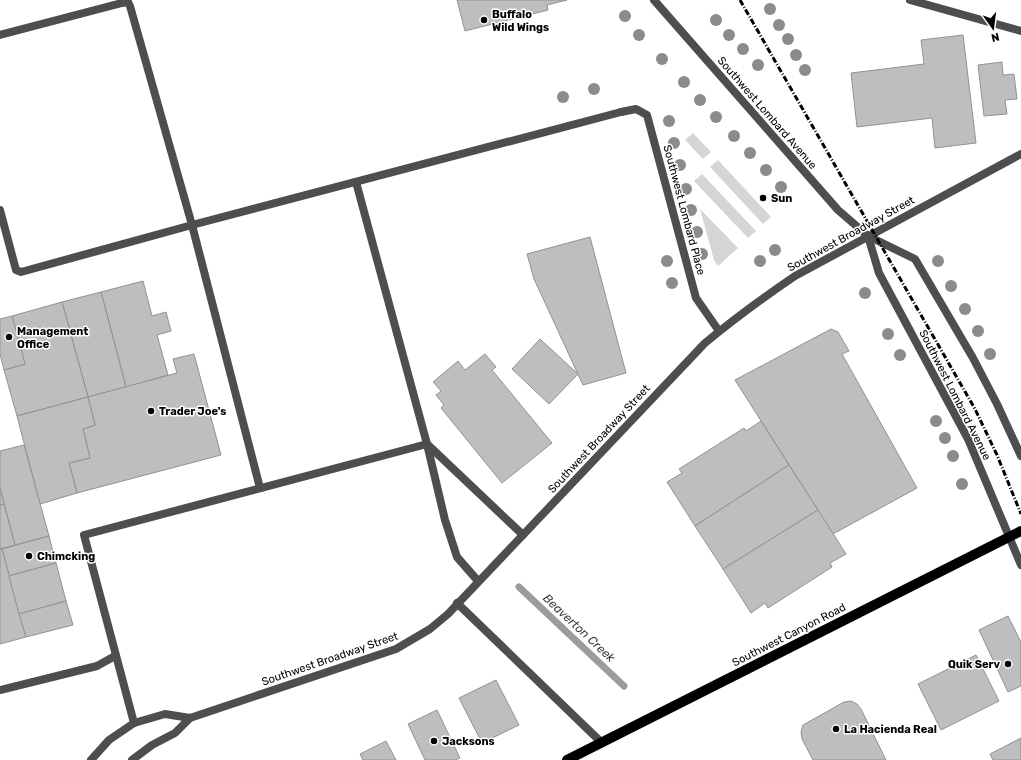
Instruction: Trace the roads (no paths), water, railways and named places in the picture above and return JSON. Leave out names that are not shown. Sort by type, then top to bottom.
[{"type":"main road","name":"Southwest Canyon Road","points":[[567,760],[1021,531]]},
{"type":"street","name":"Southwest Lombard Avenue","points":[[654,0],[838,210],[868,236],[916,259],[980,371],[1021,456]]},
{"type":"street","points":[[910,0],[1021,31]]},
{"type":"street","points":[[0,35],[128,2],[157,96],[260,488]]},
{"type":"street","name":"Southwest Lombard Place","points":[[0,210],[16,270],[21,272],[192,225],[636,109],[647,115],[696,298],[719,331]]},
{"type":"street","name":"Southwest Broadway Street","points":[[132,760],[152,745],[175,733],[190,718],[396,649],[430,629],[523,535],[705,343],[719,331],[766,295],[795,276],[1021,154]]},
{"type":"street","points":[[356,182],[427,444],[445,520],[457,557],[478,581]]},
{"type":"street","name":"Southwest Lombard Avenue","points":[[868,236],[879,273],[968,439],[1021,565]]},
{"type":"street","points":[[134,724],[84,535],[427,444]]},
{"type":"street","points":[[427,444],[523,535]]},
{"type":"street","points":[[457,603],[602,743]]},
{"type":"street","points":[[0,690],[97,666],[115,656]]},
{"type":"street","name":"Southwest Broadway Street","points":[[91,760],[109,740],[134,724],[165,714],[190,718]]},
{"type":"waterway","name":"Beaverton Creek","points":[[519,587],[624,686]]},
{"type":"railway","points":[[740,0],[975,409],[997,455],[1021,514]]},
{"type":"place","name":"Buffalo Wild Wings","points":[[484,20]]},
{"type":"place","name":"Sun","points":[[763,198]]},
{"type":"place","name":"Management Office","points":[[9,337]]},
{"type":"place","name":"Trader Joe's","points":[[151,411]]},
{"type":"place","name":"Chimcking","points":[[29,556]]},
{"type":"place","name":"Quik Serv","points":[[1008,664]]},
{"type":"place","name":"La Hacienda Real","points":[[836,729]]},
{"type":"place","name":"Jacksons","points":[[434,741]]}]
